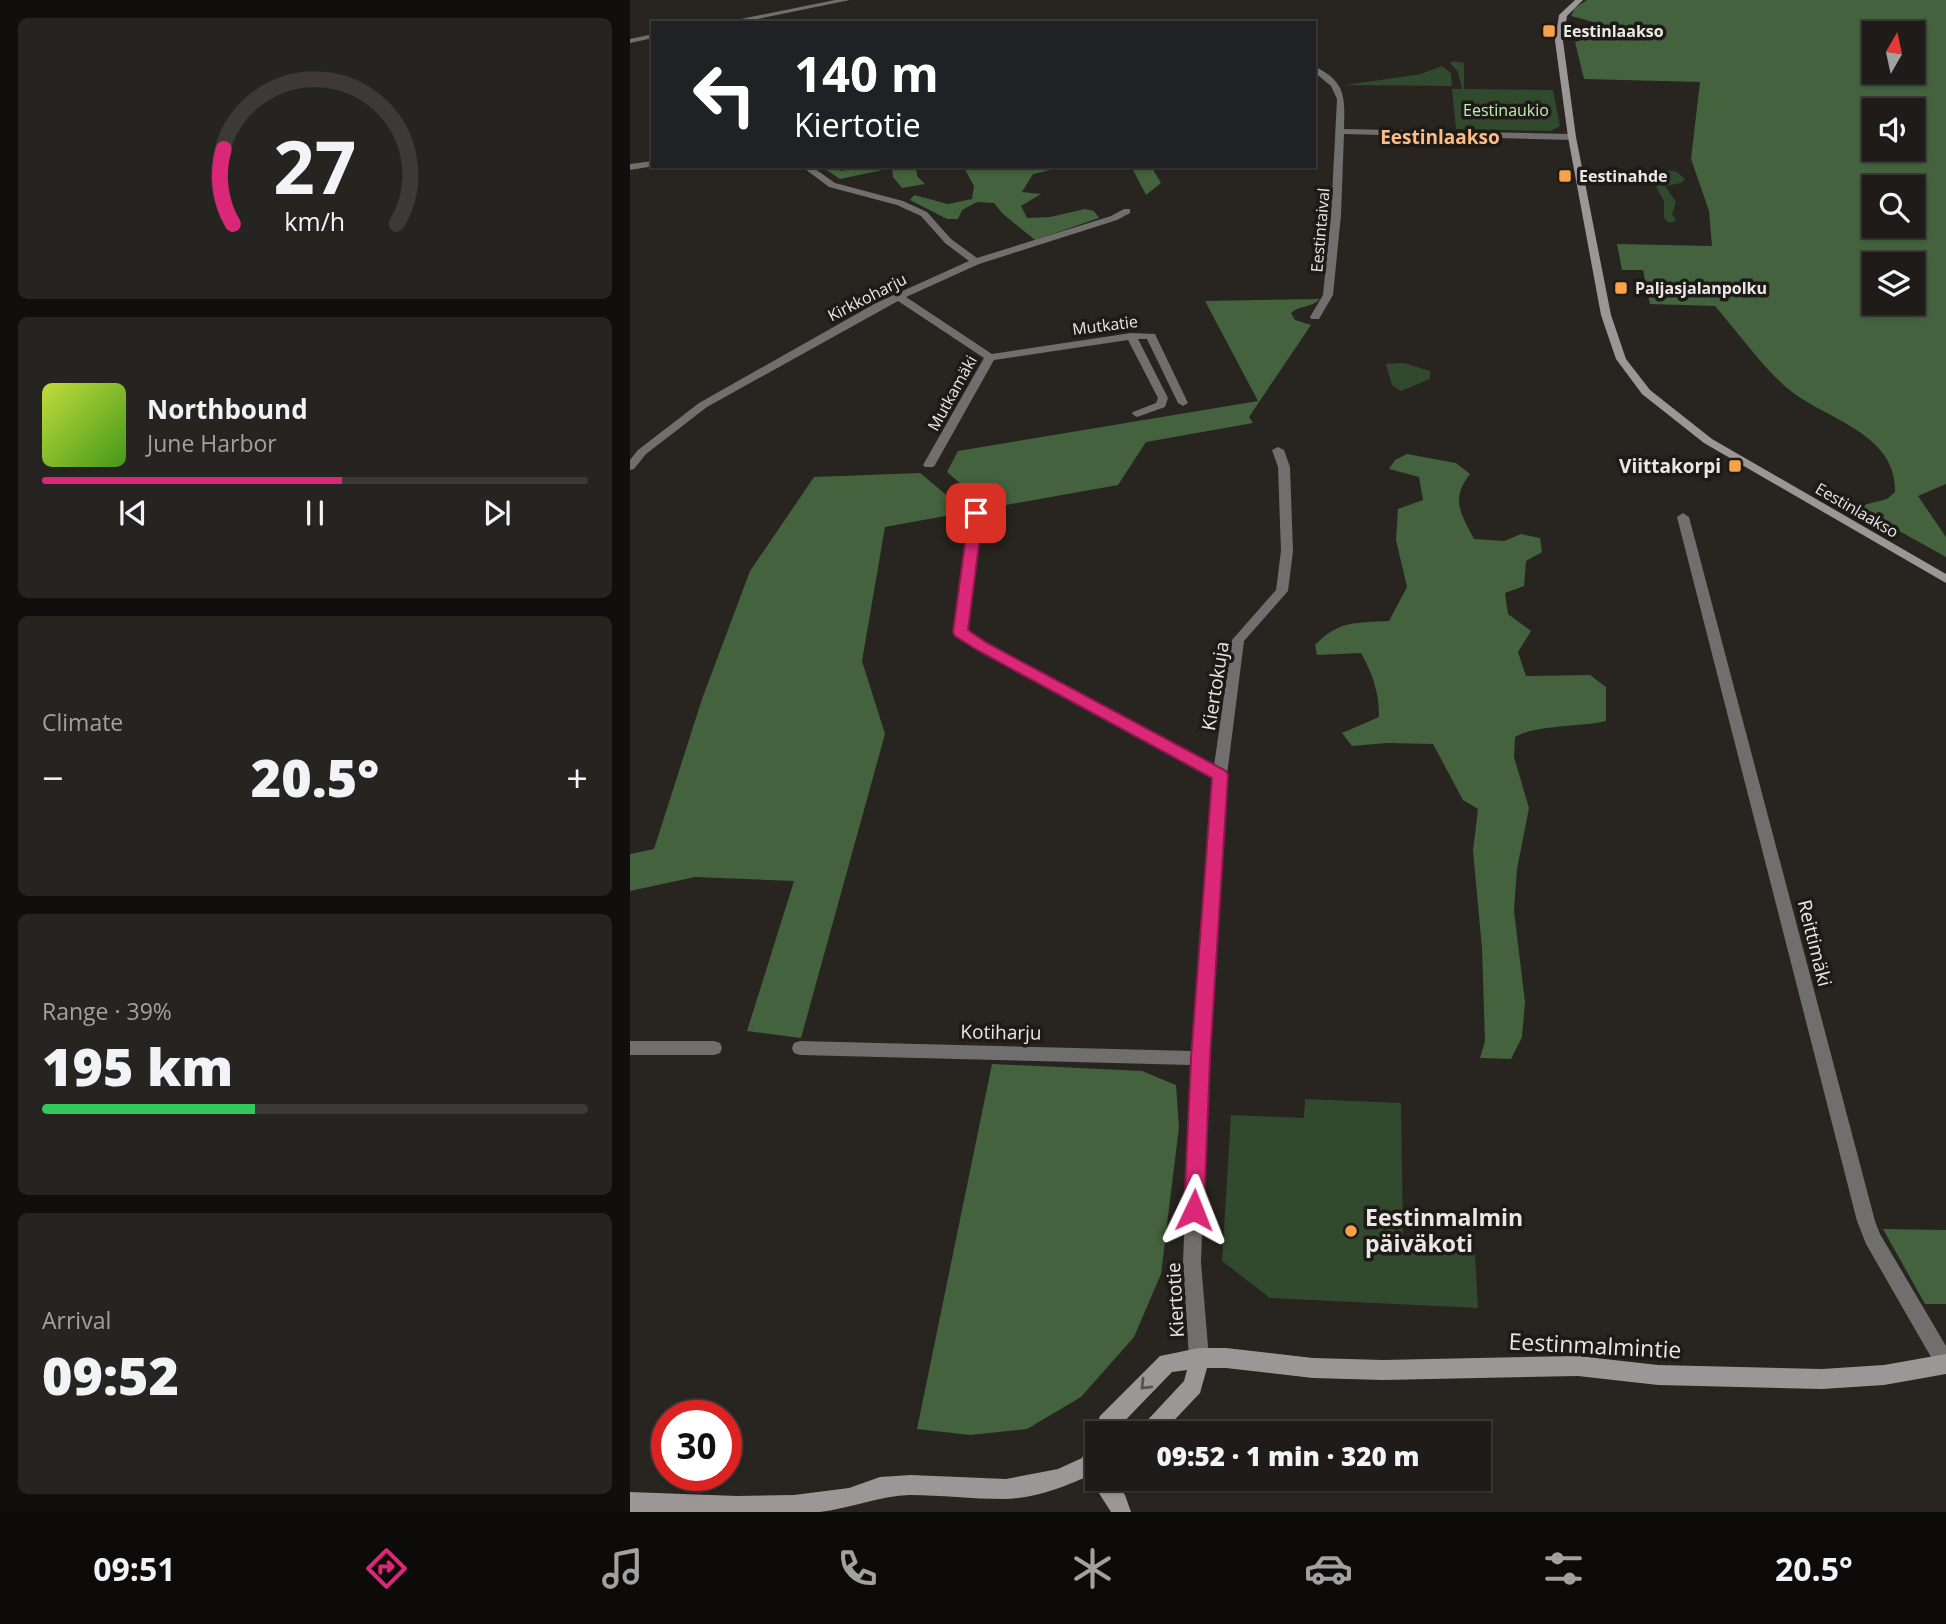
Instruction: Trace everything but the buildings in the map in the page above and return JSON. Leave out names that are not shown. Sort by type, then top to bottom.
[{"type":"street","points":[[736,21],[846,0]]},
{"type":"street","name":"Eestinlaakso","points":[[1579,0],[1563,15],[1559,37],[1572,137],[1608,328],[1621,359],[1646,391],[1708,441],[1946,579]]},
{"type":"street","points":[[630,41],[651,36]]},
{"type":"street","name":"Eestintaival","points":[[1315,317],[1328,295],[1341,99],[1335,85],[1316,70]]},
{"type":"street","points":[[1340,131],[1572,137]]},
{"type":"street","points":[[630,167],[651,164]]},
{"type":"street","points":[[808,168],[832,185],[900,203],[924,214],[948,241],[976,262]]},
{"type":"street","name":"Kirkkoharju","points":[[630,467],[636,451],[703,405],[899,297],[976,262],[1114,218],[1127,211]]},
{"type":"street","name":"Mutkamäki","points":[[899,297],[990,357],[929,465]]},
{"type":"street","points":[[1131,336],[1163,398],[1161,405],[1137,414]]},
{"type":"street","name":"Mutkatie","points":[[990,357],[1131,336],[1151,336],[1183,403]]},
{"type":"street","name":"Kiertokuja","points":[[1220,775],[1238,640],[1282,591],[1287,551],[1284,467],[1278,450]]},
{"type":"street","points":[[976,513],[961,632],[982,647],[1220,775]]},
{"type":"street","name":"Reittimäki","points":[[1683,517],[1866,1221],[1872,1238],[1946,1364]]},
{"type":"street","name":"Kiertotie","points":[[1199,1358],[1192,1262],[1200,1058],[1220,775]]},
{"type":"street","points":[[630,1048],[714,1048]]},
{"type":"street","name":"Kotiharju","points":[[800,1048],[1200,1058]]},
{"type":"street","points":[[1160,1421],[1192,1386],[1199,1358]]},
{"type":"street","name":"Eestinmalmintie","points":[[1109,1421],[1167,1363],[1199,1358],[1226,1358],[1313,1368],[1383,1370],[1578,1366],[1658,1375],[1822,1379],[1884,1375],[1946,1364]]},
{"type":"street","points":[[630,1502],[737,1509],[794,1505],[849,1498],[880,1488],[911,1485],[1006,1489],[1059,1479],[1085,1469]]},
{"type":"street","points":[[1111,1491],[1121,1512]]},
{"type":"green space","points":[[1587,0],[1946,0],[1946,484],[1918,496],[1946,537],[1946,557],[1856,507],[1887,499],[1895,492],[1892,472],[1884,455],[1871,441],[1787,388],[1715,306],[1650,304],[1643,270],[1622,270],[1617,244],[1712,246],[1709,211],[1691,159],[1700,82],[1584,79],[1575,42],[1602,34],[1605,25],[1571,16],[1575,8]]},
{"type":"green space","name":"Eestinaukio","points":[[1450,63],[1464,63],[1464,89],[1553,90],[1560,126],[1551,131],[1456,129],[1452,89],[1462,89],[1458,72]]},
{"type":"green space","points":[[1442,66],[1451,73],[1452,86],[1345,85],[1421,74]]},
{"type":"green space","points":[[823,168],[837,168],[841,171],[892,168],[840,179]]},
{"type":"green space","points":[[892,168],[916,168],[917,176],[925,184],[902,188],[893,177]]},
{"type":"green space","points":[[964,168],[1060,168],[1033,174],[1022,192],[1041,194],[1021,206],[1027,218],[1050,217],[1085,209],[1094,211],[1099,218],[1035,240],[1003,214],[994,203],[977,202],[962,210],[958,219],[947,219],[910,200],[914,195],[948,204],[972,199],[974,186]]},
{"type":"green space","points":[[1132,168],[1152,168],[1161,183],[1146,195]]},
{"type":"green space","points":[[1656,172],[1677,172],[1685,179],[1681,183],[1665,186],[1676,202],[1672,214],[1676,221],[1669,223],[1664,218],[1664,201],[1656,187],[1659,183],[1652,176]]},
{"type":"green space","points":[[1320,299],[1291,313],[1295,320],[1311,325],[1249,417],[1253,423],[1146,442],[1118,485],[989,508],[947,472],[958,451],[1258,401],[1205,301]]},
{"type":"green space","points":[[1404,363],[1430,371],[1430,379],[1401,391],[1392,385],[1386,364]]},
{"type":"green space","points":[[1407,454],[1456,463],[1470,474],[1460,491],[1459,499],[1462,514],[1474,539],[1504,541],[1521,534],[1540,538],[1542,552],[1526,561],[1524,586],[1505,593],[1508,614],[1531,631],[1518,652],[1526,676],[1590,675],[1606,687],[1606,721],[1534,730],[1515,737],[1514,757],[1529,808],[1517,869],[1514,911],[1525,1002],[1522,1037],[1511,1059],[1480,1058],[1485,1041],[1482,948],[1473,851],[1478,809],[1463,800],[1433,744],[1387,743],[1352,746],[1342,733],[1379,717],[1372,676],[1361,653],[1317,655],[1315,645],[1332,631],[1349,624],[1389,621],[1407,587],[1396,540],[1398,509],[1423,500],[1419,477],[1389,469],[1395,460]]},
{"type":"green space","points":[[920,473],[967,512],[885,527],[862,661],[885,734],[801,1038],[747,1031],[794,881],[695,877],[630,891],[630,854],[654,849],[702,699],[750,571],[814,477]]},
{"type":"green space","points":[[992,1064],[1142,1071],[1176,1085],[1179,1127],[1161,1274],[1134,1337],[1081,1397],[1027,1429],[970,1435],[917,1429]]},
{"type":"green space","points":[[1305,1099],[1401,1103],[1403,1237],[1474,1240],[1478,1308],[1270,1298],[1222,1261],[1231,1115],[1304,1118]]},
{"type":"green space","points":[[1883,1229],[1946,1230],[1946,1304],[1925,1304]]},
{"type":"place","name":"Eestinlaakso","points":[[1549,31]]},
{"type":"place","name":"Eestinahde","points":[[1565,176]]},
{"type":"place","name":"Paljasjalanpolku","points":[[1621,288]]},
{"type":"place","name":"Viittakorpi","points":[[1735,466]]},
{"type":"place","name":"Eestinmalmin päiväkoti","points":[[1351,1231]]},
{"type":"district","name":"Eestinlaakso","points":[[1440,137]]},
{"type":"route","points":[[976,513],[961,632],[982,647],[1220,775],[1200,1058],[1194,1210]]}]
